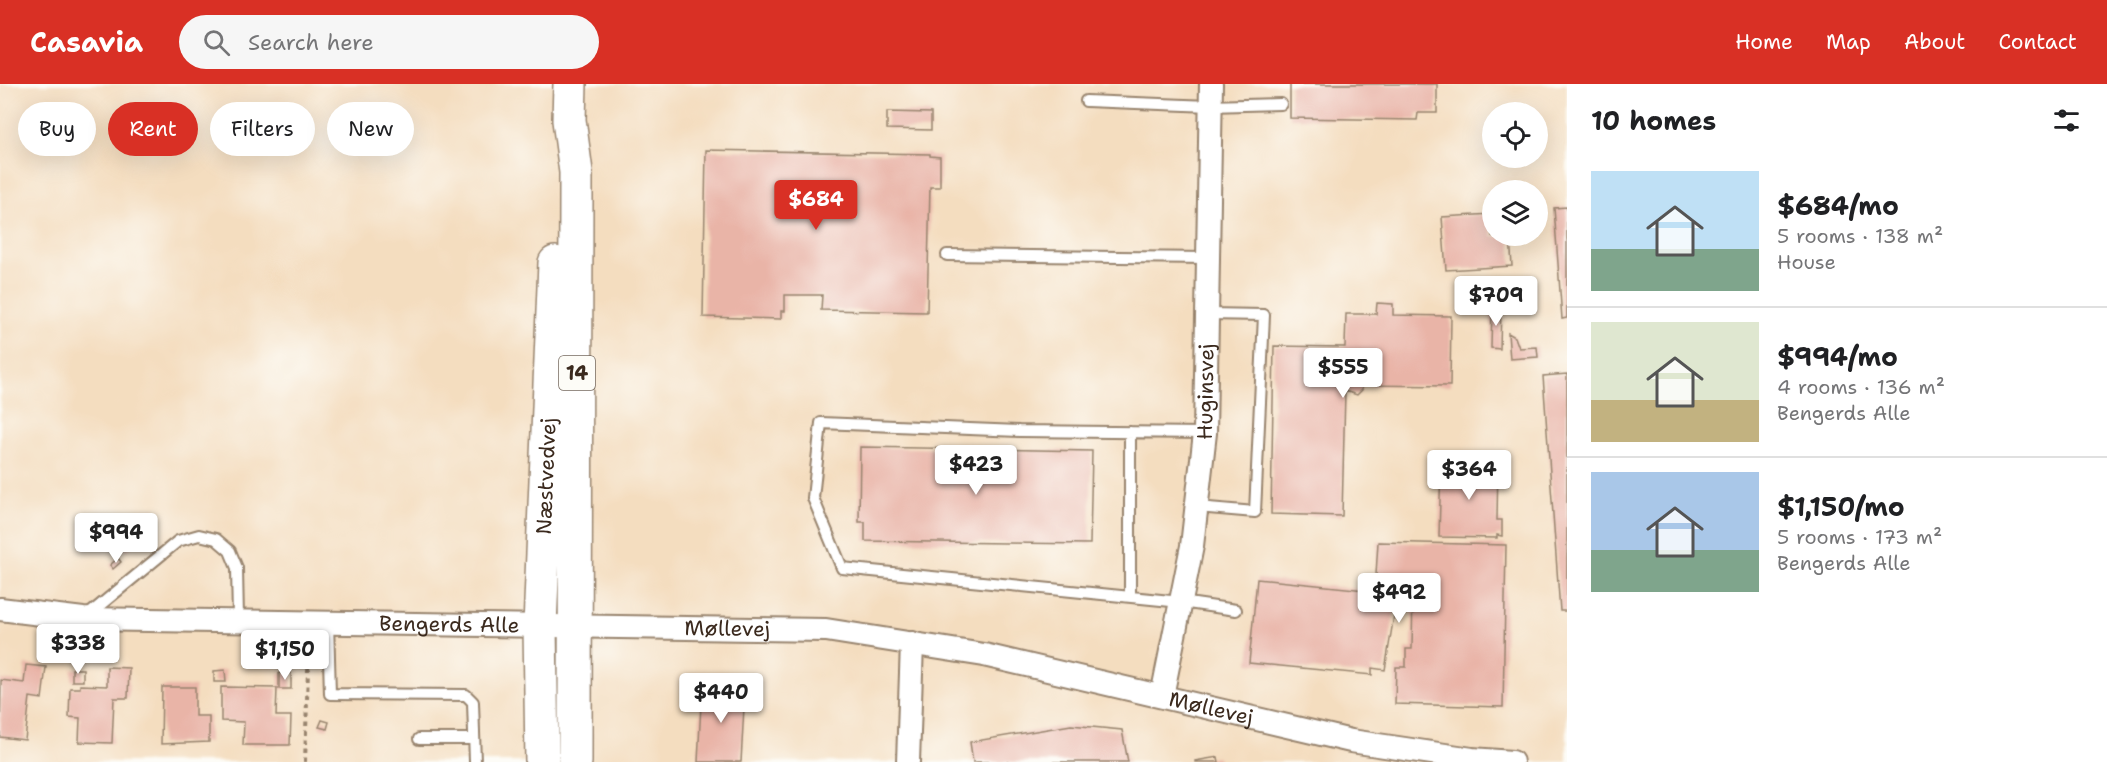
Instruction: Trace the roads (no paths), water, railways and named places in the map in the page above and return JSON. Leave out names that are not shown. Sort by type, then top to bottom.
[{"type":"main road","name":"Næstvedvej","points":[[542,762],[540,626],[560,174],[569,120],[570,84]]},
{"type":"main road","name":"Næstvedvej","points":[[569,120],[576,172],[575,762]]},
{"type":"street","name":"Huginsvej","points":[[1162,696],[1192,546],[1205,433],[1210,95]]},
{"type":"street","name":"Bengerds Alle","points":[[0,609],[83,619],[238,619],[540,626]]},
{"type":"street","name":"Møllevej","points":[[540,626],[826,630],[984,655],[1351,741],[1472,759],[1512,762]]},
{"type":"street","points":[[908,762],[912,643]]},
{"type":"lane","points":[[1086,101],[1210,95],[1281,104]]},
{"type":"lane","points":[[947,255],[1208,258]]},
{"type":"lane","points":[[1197,507],[1255,512],[1264,315],[1207,314]]},
{"type":"lane","points":[[1205,433],[1019,431],[821,423],[813,498],[842,568],[1130,596],[1236,610]]},
{"type":"lane","points":[[1130,432],[1130,596]]},
{"type":"lane","points":[[83,619],[178,541],[199,535],[216,538],[230,551],[237,568],[238,619]]},
{"type":"lane","points":[[328,622],[330,694],[466,695],[473,702],[475,762]]},
{"type":"lane","points":[[419,739],[474,739]]}]
